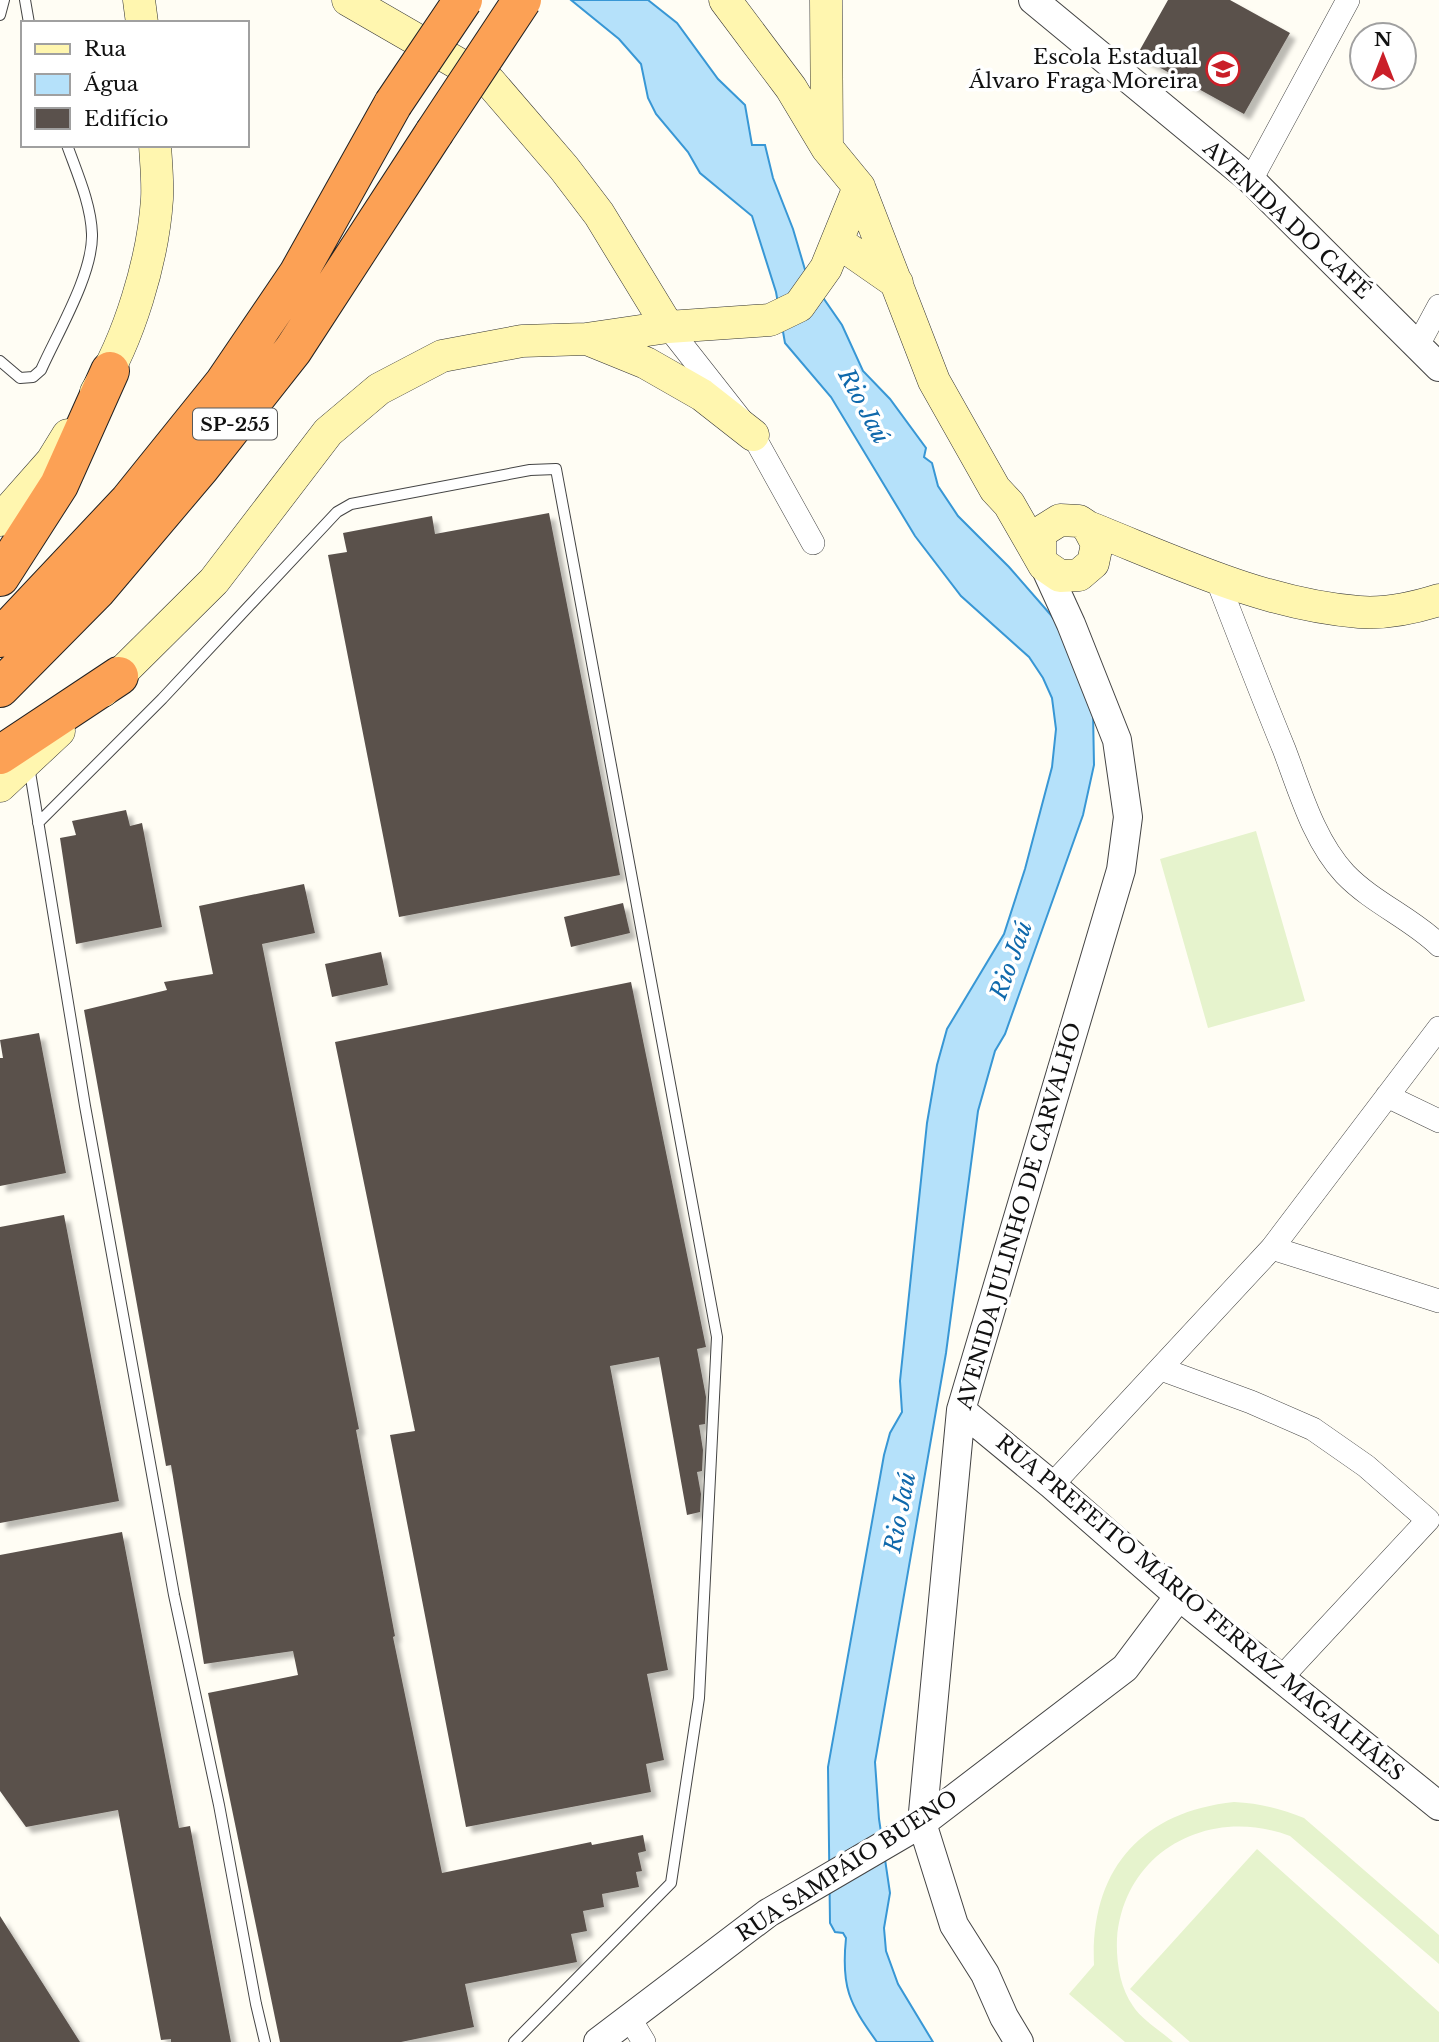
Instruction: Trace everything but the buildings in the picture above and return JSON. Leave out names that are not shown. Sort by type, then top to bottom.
[{"type":"highway","name":"SP-255","points":[[0,638],[129,501],[224,383],[298,274],[393,104],[463,0]]},
{"type":"highway","name":"SP-255","points":[[0,688],[96,591],[200,468],[293,350],[522,0]]},
{"type":"highway","points":[[0,577],[59,485],[110,371]]},
{"type":"highway","points":[[14,758],[119,676]]},
{"type":"main road","points":[[139,0],[142,21]]},
{"type":"main road","points":[[348,0],[490,82],[564,168],[681,326]]},
{"type":"main road","name":"AVENIDA JULINHO DE CARVALHO","points":[[725,0],[791,88],[827,148],[859,187],[934,381],[1042,561]]},
{"type":"main road","points":[[826,0],[827,148]]},
{"type":"main road","points":[[0,520],[52,461],[110,371],[144,279],[157,200],[155,147]]},
{"type":"main road","points":[[119,676],[214,581],[328,432],[379,389],[442,356],[522,341],[586,339],[681,326],[770,320],[799,306],[826,268],[859,187]]},
{"type":"main road","points":[[838,242],[897,283]]},
{"type":"main road","points":[[586,339],[646,363],[680,382],[702,395],[752,435]]},
{"type":"main road","points":[[1002,496],[1217,579],[1299,601],[1361,612],[1402,609],[1439,600]]},
{"type":"main road","points":[[1090,566],[1097,544],[1075,523],[1052,524],[1044,530],[1038,548],[1042,561],[1060,576],[1069,577],[1090,566],[1155,554]]},
{"type":"main road","points":[[0,786],[14,758]]},
{"type":"street","name":"AVENIDA DO CAFÉ","points":[[1033,0],[1251,180],[1439,367]]},
{"type":"street","points":[[1251,180],[1348,0]]},
{"type":"street","points":[[1418,345],[1439,306]]},
{"type":"street","points":[[681,326],[752,435],[813,543]]},
{"type":"street","name":"AVENIDA JULINHO DE CARVALHO","points":[[922,1823],[961,1410],[1121,870],[1128,817],[1117,740],[1071,624],[1042,561]]},
{"type":"street","points":[[1071,624],[1090,566]]},
{"type":"street","points":[[1217,579],[1307,809],[1328,853],[1346,874],[1376,901],[1439,945]]},
{"type":"street","points":[[1052,1485],[1272,1248],[1439,1028]]},
{"type":"street","points":[[1387,1096],[1439,1121]]},
{"type":"street","points":[[1272,1248],[1439,1301]]},
{"type":"street","points":[[1161,1369],[1251,1402],[1313,1429],[1366,1466],[1428,1520],[1282,1677]]},
{"type":"street","name":"RUA PREFEITO MÁRIO FERRAZ MAGALHÃES","points":[[961,1410],[1179,1596],[1439,1805]]},
{"type":"street","name":"RUA SAMPÁIO BUENO","points":[[598,2042],[637,2030],[768,1913],[922,1823],[1125,1668],[1179,1596]]},
{"type":"street","points":[[922,1823],[954,1925],[985,1974],[1004,2017],[1019,2042]]},
{"type":"lane","points":[[0,15],[4,0]]},
{"type":"lane","points":[[25,0],[29,21]]},
{"type":"lane","points":[[0,361],[20,378],[33,377],[41,370],[90,263],[92,234],[89,211],[68,147]]},
{"type":"lane","points":[[38,823],[163,699],[337,512],[351,504],[530,470],[556,469],[718,1337],[699,1698],[671,1883],[514,2042]]},
{"type":"lane","points":[[14,758],[38,823],[85,1106],[171,1582],[219,1805],[265,2042]]},
{"type":"green space","points":[[1256,831],[1305,1001],[1208,1028],[1160,859]]},
{"type":"green space","points":[[1234,1802],[1270,1807],[1304,1818],[1439,1935],[1439,1964],[1290,1836],[1260,1828],[1230,1827],[1202,1832],[1176,1843],[1154,1859],[1136,1881],[1123,1908],[1117,1947],[1118,1965],[1125,1991],[1141,2016],[1173,2042],[1125,2042],[1069,1994],[1094,1965],[1095,1931],[1101,1901],[1112,1875],[1127,1852],[1147,1833],[1172,1818],[1201,1808]]},
{"type":"green space","points":[[1257,1849],[1439,2012],[1439,2042],[1190,2042],[1130,1989]]},
{"type":"water","name":"Rio Jaú","points":[[571,0],[648,0],[677,23],[718,79],[745,105],[752,145],[765,145],[773,178],[793,229],[806,273],[842,325],[863,371],[890,399],[926,448],[924,457],[932,463],[938,486],[958,516],[1009,567],[1050,614],[1078,652],[1093,712],[1094,765],[1083,815],[1005,1034],[995,1051],[978,1111],[946,1353],[875,1762],[879,1819],[890,1893],[884,1928],[886,1951],[898,1984],[933,2042],[877,2042],[849,1994],[845,1969],[846,1938],[843,1933],[835,1932],[830,1923],[828,1767],[884,1455],[890,1433],[902,1412],[900,1381],[927,1123],[937,1065],[947,1029],[1004,934],[1025,869],[1052,767],[1056,729],[1052,698],[1029,657],[961,596],[915,536],[831,397],[785,343],[776,292],[752,216],[700,173],[688,152],[656,114],[648,98],[641,64],[619,39]]},
{"type":"place","name":"Escola Estadual Álvaro Fraga Moreira","points":[[1223,69]]}]
